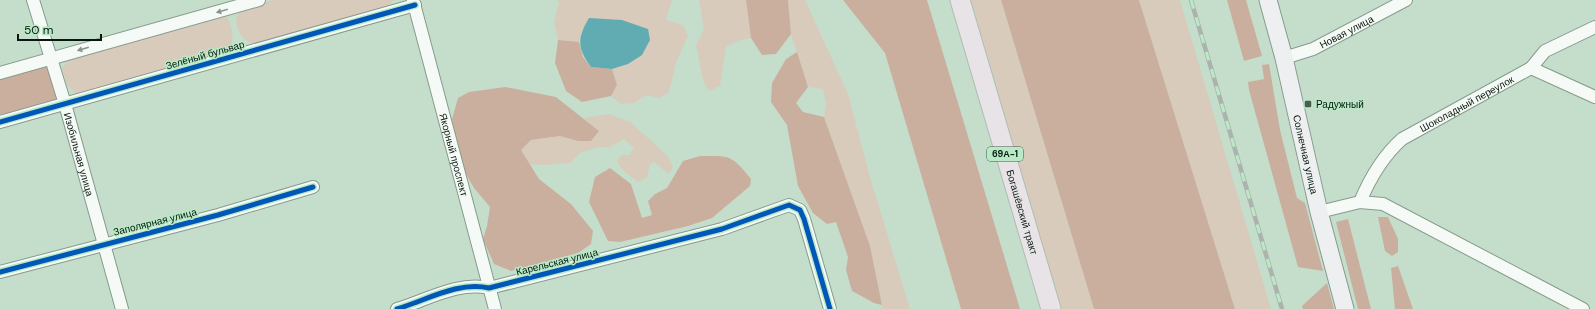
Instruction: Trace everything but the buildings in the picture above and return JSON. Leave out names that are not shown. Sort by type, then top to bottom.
[{"type":"main road","name":"Богашёвский тракт","points":[[960,0],[1051,309]]},
{"type":"street","name":"Изобильная улица","points":[[33,0],[52,58],[102,244],[122,309]]},
{"type":"street","points":[[0,73],[259,0]]},
{"type":"street","name":"Солнечная улица","points":[[1268,0],[1284,58],[1319,212],[1345,309]]},
{"type":"street","name":"Новая улица","points":[[1284,58],[1313,49],[1406,0]]},
{"type":"street","name":"Зелёный бульвар","points":[[0,122],[414,3]]},
{"type":"street","name":"Якорный проспект","points":[[414,3],[495,309]]},
{"type":"street","name":"Шоколадный переулок","points":[[1360,202],[1368,183],[1390,150],[1402,138],[1531,68],[1545,51],[1595,27]]},
{"type":"street","points":[[1531,68],[1595,97]]},
{"type":"street","name":"Заполярная улица","points":[[0,272],[102,244],[218,215],[313,187]]},
{"type":"street","points":[[1319,212],[1360,202],[1383,204],[1583,309]]},
{"type":"street","name":"Карельская улица","points":[[398,309],[457,288],[475,285],[489,288],[722,229],[788,205],[800,210],[830,309]]},
{"type":"shaded area","points":[[273,0],[394,0],[387,7],[256,44],[245,40],[236,24],[238,13],[242,8]]},
{"type":"shaded area","points":[[556,0],[672,0],[666,20],[683,25],[688,36],[676,63],[669,92],[660,98],[646,95],[634,103],[621,104],[611,96],[617,85],[612,69],[628,64],[583,28],[579,42],[558,40],[554,22],[559,2]]},
{"type":"shaded area","points":[[699,0],[746,0],[751,38],[740,40],[726,47],[720,86],[709,91],[703,80],[696,45],[704,29]]},
{"type":"shaded area","points":[[746,0],[788,0],[791,34],[776,54],[762,55],[751,38]]},
{"type":"shaded area","points":[[788,0],[805,0],[848,94],[870,177],[910,309],[881,309],[882,305],[870,246],[824,117],[826,104],[823,89],[808,87],[791,34]]},
{"type":"shaded area","points":[[843,0],[927,0],[1020,309],[961,309],[885,53]]},
{"type":"shaded area","points":[[971,0],[1001,0],[1094,309],[1061,309]]},
{"type":"shaded area","points":[[1001,0],[1139,0],[1235,309],[1094,309]]},
{"type":"shaded area","points":[[1139,0],[1180,0],[1271,309],[1235,309]]},
{"type":"shaded area","points":[[1227,0],[1246,0],[1262,56],[1244,61]]},
{"type":"shaded area","points":[[224,15],[227,16],[232,30],[232,45],[226,53],[81,94],[76,94],[67,85],[62,68],[69,59]]},
{"type":"shaded area","points":[[558,40],[579,42],[583,57],[591,67],[612,69],[617,85],[611,96],[582,102],[566,91],[555,63]]},
{"type":"shaded area","points":[[797,52],[808,87],[796,103],[803,112],[824,117],[870,246],[882,305],[874,303],[852,291],[846,270],[848,257],[836,222],[827,224],[813,213],[798,186],[787,125],[771,102],[772,83],[786,59]]},
{"type":"shaded area","points":[[48,64],[59,99],[3,116],[0,114],[0,78]]},
{"type":"shaded area","points":[[1269,64],[1280,130],[1297,198],[1305,203],[1323,271],[1298,267],[1249,90],[1248,82],[1264,79],[1262,65]]},
{"type":"shaded area","points":[[505,87],[556,97],[599,131],[591,141],[578,141],[560,136],[531,140],[521,150],[539,179],[571,204],[593,231],[591,244],[578,253],[511,271],[494,264],[483,239],[490,207],[474,188],[462,167],[452,119],[458,98],[469,92]]},
{"type":"shaded area","points":[[609,114],[630,122],[667,155],[673,167],[669,174],[654,162],[650,164],[647,178],[638,182],[624,171],[617,162],[621,155],[629,155],[634,148],[624,139],[610,147],[596,148],[580,153],[570,163],[546,165],[529,164],[521,150],[531,140],[560,136],[578,141],[599,131],[584,118]]},
{"type":"shaded area","points":[[700,156],[718,156],[729,158],[734,161],[751,179],[750,186],[712,218],[688,226],[620,242],[608,241],[589,202],[595,177],[610,168],[631,184],[642,218],[652,215],[648,201],[655,194],[667,188],[683,161]]},
{"type":"shaded area","points":[[1378,217],[1388,217],[1398,239],[1398,252],[1392,256],[1385,251]]},
{"type":"shaded area","points":[[1348,219],[1371,309],[1358,309],[1336,222]]},
{"type":"shaded area","points":[[1398,266],[1413,309],[1395,309],[1391,268]]},
{"type":"shaded area","points":[[1327,283],[1334,309],[1303,309],[1302,306]]},
{"type":"water","points":[[589,18],[622,20],[648,29],[650,40],[642,55],[628,64],[612,69],[591,67],[583,54],[580,43],[582,31]]},
{"type":"railway","points":[[1191,0],[1282,309]]},
{"type":"cycle path","points":[[0,122],[415,5]]},
{"type":"cycle path","points":[[0,272],[218,215],[313,187]]},
{"type":"cycle path","points":[[397,309],[454,289],[466,287],[489,288],[722,229],[789,205],[800,210],[804,219],[830,309]]},
{"type":"place","name":"Радужный","points":[[1308,104]]}]
